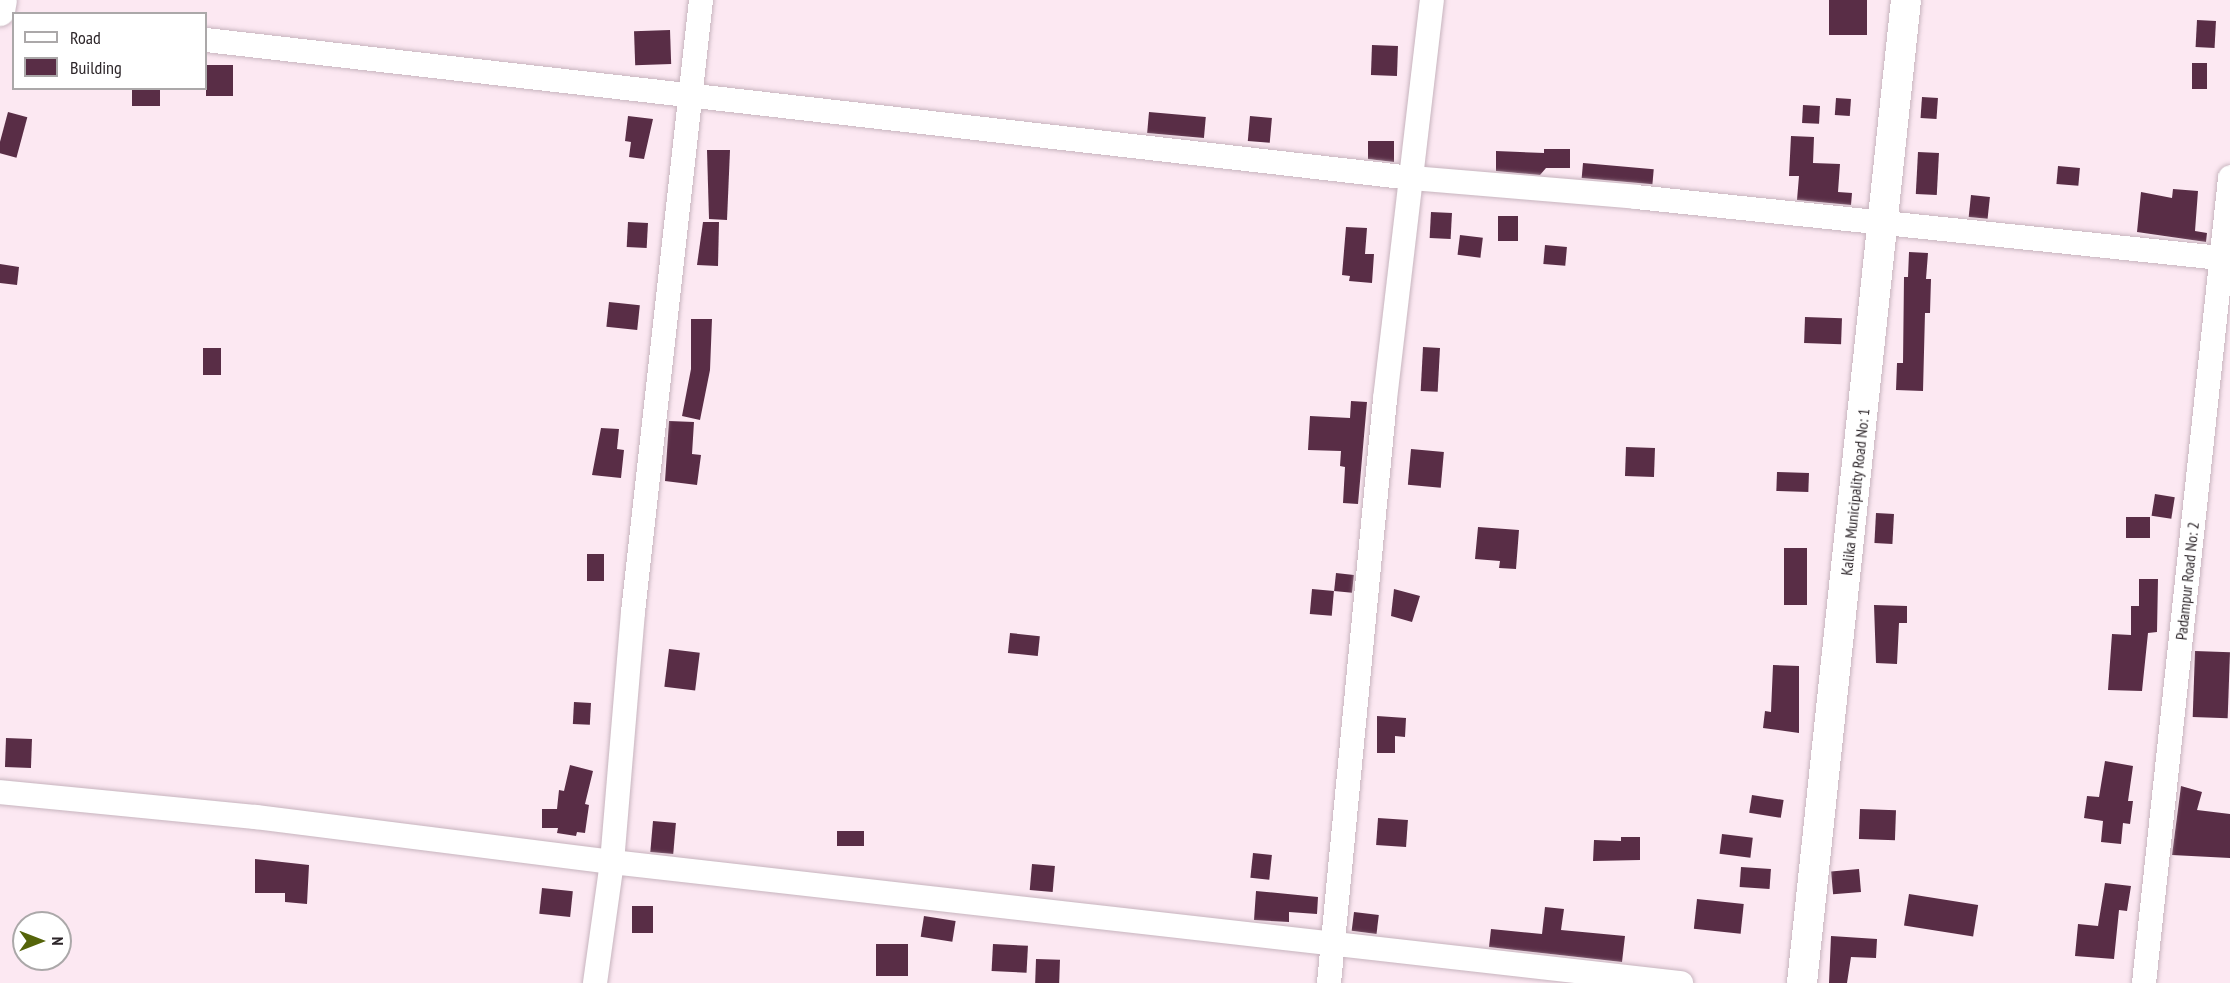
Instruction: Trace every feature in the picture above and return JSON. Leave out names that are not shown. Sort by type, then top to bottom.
[{"type":"street","points":[[0,11],[2,0]]},
{"type":"street","points":[[595,983],[612,861],[659,364],[693,98],[701,0]]},
{"type":"street","points":[[1329,983],[1385,399],[1432,0]]},
{"type":"street","name":"Kalika Municipality Road No: 1","points":[[1802,983],[1906,0]]},
{"type":"street","points":[[207,40],[693,98],[1412,178],[1884,222],[2226,259]]},
{"type":"street","name":"Padampur Road No: 2","points":[[2144,983],[2226,259],[2230,178]]},
{"type":"street","points":[[0,792],[256,817],[612,861],[1332,941],[1681,983]]},
{"type":"building","points":[[1829,0],[1867,0],[1867,35],[1829,35]]},
{"type":"building","points":[[2197,20],[2216,21],[2215,48],[2196,47]]},
{"type":"building","points":[[670,30],[671,64],[635,65],[634,31]]},
{"type":"building","points":[[1372,45],[1398,46],[1397,76],[1371,75]]},
{"type":"building","points":[[2192,63],[2207,63],[2207,89],[2192,89]]},
{"type":"building","points":[[207,65],[233,65],[233,96],[206,96]]},
{"type":"building","points":[[132,90],[160,90],[160,106],[132,106]]},
{"type":"building","points":[[1922,97],[1938,98],[1936,119],[1921,118]]},
{"type":"building","points":[[1836,98],[1851,99],[1850,116],[1835,115]]},
{"type":"building","points":[[1803,105],[1820,106],[1819,124],[1802,123]]},
{"type":"building","points":[[8,112],[27,117],[16,158],[0,153],[0,142]]},
{"type":"building","points":[[1149,112],[1206,117],[1204,138],[1147,133]]},
{"type":"building","points":[[628,116],[653,119],[644,159],[629,157],[631,142],[625,141]]},
{"type":"building","points":[[1250,116],[1272,118],[1270,143],[1248,141]]},
{"type":"building","points":[[1791,136],[1814,137],[1813,163],[1840,164],[1838,192],[1852,193],[1851,205],[1797,200],[1799,176],[1789,176]]},
{"type":"building","points":[[1368,141],[1394,141],[1394,162],[1368,159]]},
{"type":"building","points":[[1544,149],[1570,149],[1570,168],[1546,168],[1540,175],[1496,171],[1496,151],[1544,153]]},
{"type":"building","points":[[707,150],[730,150],[727,220],[709,219]]},
{"type":"building","points":[[1918,152],[1939,153],[1937,195],[1916,194]]},
{"type":"building","points":[[1583,163],[1654,169],[1652,184],[1582,178]]},
{"type":"building","points":[[2058,166],[2080,168],[2078,186],[2056,184]]},
{"type":"building","points":[[2173,189],[2198,191],[2195,231],[2207,233],[2206,242],[2137,232],[2141,192],[2172,198]]},
{"type":"building","points":[[1971,195],[1990,197],[1988,219],[1969,217]]},
{"type":"building","points":[[1431,212],[1452,213],[1451,239],[1430,238]]},
{"type":"building","points":[[1498,216],[1518,216],[1518,241],[1498,241]]},
{"type":"building","points":[[628,222],[648,223],[647,248],[627,247]]},
{"type":"building","points":[[703,222],[719,222],[718,266],[697,265]]},
{"type":"building","points":[[1346,227],[1367,228],[1365,254],[1374,254],[1372,283],[1349,281],[1350,276],[1342,275]]},
{"type":"building","points":[[1460,235],[1483,238],[1480,258],[1458,255]]},
{"type":"building","points":[[1545,245],[1567,247],[1565,266],[1543,264]]},
{"type":"building","points":[[1909,252],[1928,253],[1926,279],[1931,279],[1930,313],[1925,313],[1923,391],[1896,390],[1897,363],[1903,363],[1904,277],[1908,277]]},
{"type":"building","points":[[0,264],[19,267],[17,285],[0,283]]},
{"type":"building","points":[[609,302],[640,305],[637,330],[606,327]]},
{"type":"building","points":[[1805,317],[1842,318],[1841,344],[1804,343]]},
{"type":"building","points":[[691,319],[712,319],[710,370],[700,420],[682,416],[691,369]]},
{"type":"building","points":[[1423,347],[1440,348],[1438,392],[1421,391]]},
{"type":"building","points":[[203,348],[221,348],[221,375],[203,375]]},
{"type":"building","points":[[1351,401],[1367,402],[1358,504],[1343,503],[1345,467],[1340,466],[1341,451],[1308,450],[1310,416],[1350,418]]},
{"type":"building","points":[[669,421],[694,422],[692,454],[701,455],[697,485],[665,481]]},
{"type":"building","points":[[601,428],[619,429],[617,449],[624,450],[621,478],[592,475]]},
{"type":"building","points":[[1626,447],[1655,448],[1654,477],[1625,476]]},
{"type":"building","points":[[1411,449],[1444,452],[1441,488],[1408,485]]},
{"type":"building","points":[[1777,472],[1809,473],[1808,492],[1776,491]]},
{"type":"building","points":[[2155,494],[2175,497],[2171,519],[2152,516]]},
{"type":"building","points":[[1876,513],[1894,514],[1892,544],[1874,543]]},
{"type":"building","points":[[2126,517],[2150,517],[2150,538],[2126,538]]},
{"type":"building","points":[[1478,527],[1519,530],[1516,569],[1499,568],[1500,561],[1475,559]]},
{"type":"building","points":[[1784,548],[1807,548],[1807,605],[1784,605]]},
{"type":"building","points":[[587,554],[604,554],[604,581],[587,581]]},
{"type":"building","points":[[1336,573],[1354,575],[1352,593],[1334,591]]},
{"type":"building","points":[[2139,579],[2158,579],[2157,632],[2148,633],[2142,691],[2108,690],[2112,634],[2131,635],[2131,606],[2139,606]]},
{"type":"building","points":[[1312,589],[1334,591],[1332,616],[1310,614]]},
{"type":"building","points":[[1394,589],[1420,596],[1412,622],[1391,616]]},
{"type":"building","points":[[1874,605],[1907,606],[1907,623],[1899,623],[1897,664],[1876,663]]},
{"type":"building","points":[[1010,633],[1040,636],[1038,656],[1008,653]]},
{"type":"building","points":[[669,649],[700,653],[695,690],[664,687]]},
{"type":"building","points":[[2195,651],[2230,652],[2228,718],[2193,717]]},
{"type":"building","points":[[1773,665],[1799,666],[1799,733],[1763,728],[1765,711],[1771,712]]},
{"type":"building","points":[[574,702],[591,703],[590,725],[573,724]]},
{"type":"building","points":[[1377,716],[1406,718],[1405,737],[1395,736],[1395,753],[1377,753]]},
{"type":"building","points":[[6,738],[32,739],[31,768],[5,767]]},
{"type":"building","points":[[2105,761],[2133,766],[2128,801],[2133,801],[2130,824],[2123,823],[2121,844],[2101,842],[2103,821],[2084,818],[2087,796],[2099,797]]},
{"type":"building","points":[[570,765],[593,771],[585,804],[589,805],[585,833],[577,832],[576,836],[557,833],[558,828],[542,828],[542,809],[557,809],[559,790],[564,791]]},
{"type":"building","points":[[2181,786],[2202,792],[2197,810],[2230,814],[2230,858],[2172,855]]},
{"type":"building","points":[[1752,795],[1784,800],[1781,818],[1749,813]]},
{"type":"building","points":[[1860,809],[1896,810],[1895,840],[1859,839]]},
{"type":"building","points":[[1378,818],[1408,820],[1406,847],[1376,845]]},
{"type":"building","points":[[653,821],[676,823],[673,854],[650,852]]},
{"type":"building","points":[[837,831],[864,831],[864,846],[837,846]]},
{"type":"building","points":[[1722,834],[1753,838],[1750,858],[1720,854]]},
{"type":"building","points":[[1621,837],[1640,837],[1640,860],[1593,861],[1594,840],[1621,841]]},
{"type":"building","points":[[1253,853],[1272,855],[1269,880],[1250,878]]},
{"type":"building","points":[[255,859],[309,865],[307,904],[285,902],[285,893],[255,893]]},
{"type":"building","points":[[1032,864],[1055,866],[1053,892],[1030,890]]},
{"type":"building","points":[[1741,867],[1771,869],[1770,889],[1740,887]]},
{"type":"building","points":[[1859,869],[1861,892],[1833,894],[1831,871]]},
{"type":"building","points":[[2105,883],[2131,886],[2127,911],[2119,910],[2114,959],[2075,956],[2078,924],[2098,926]]},
{"type":"building","points":[[542,888],[573,891],[570,917],[539,914]]},
{"type":"building","points":[[1256,891],[1318,897],[1317,914],[1289,912],[1289,922],[1254,920]]},
{"type":"building","points":[[1909,894],[1978,905],[1973,937],[1904,926]]},
{"type":"building","points":[[1697,899],[1744,904],[1741,934],[1694,929]]},
{"type":"building","points":[[632,906],[653,906],[653,933],[632,933]]},
{"type":"building","points":[[1545,907],[1564,909],[1561,930],[1625,936],[1622,962],[1489,947],[1491,929],[1542,934]]},
{"type":"building","points":[[1354,912],[1379,915],[1376,934],[1352,931]]},
{"type":"building","points":[[924,916],[956,921],[952,942],[921,937]]},
{"type":"building","points":[[1831,936],[1877,939],[1876,958],[1851,957],[1847,983],[1829,983]]},
{"type":"building","points":[[876,944],[908,944],[908,976],[876,976]]},
{"type":"building","points":[[993,944],[1028,946],[1027,973],[992,971]]},
{"type":"building","points":[[1036,959],[1060,960],[1059,983],[1035,983]]}]
